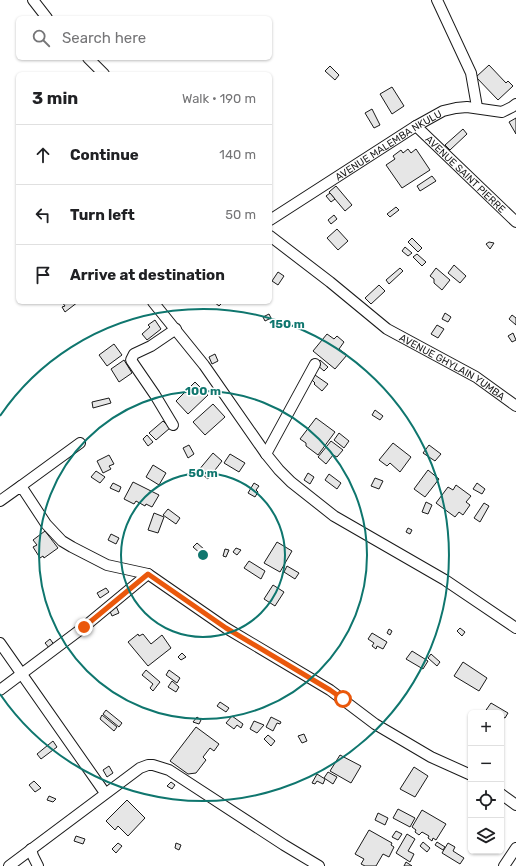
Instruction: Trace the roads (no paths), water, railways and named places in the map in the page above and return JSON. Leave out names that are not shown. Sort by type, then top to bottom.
[{"type":"street","points":[[33,0],[45,16]]},
{"type":"street","points":[[437,0],[471,73],[477,107]]},
{"type":"street","points":[[90,60],[102,72]]},
{"type":"street","name":"AVENUE MALEMBA NKULU","points":[[272,219],[416,126],[443,111],[456,108],[477,107],[502,112],[516,104]]},
{"type":"street","name":"AVENUE SAINT PIERRE","points":[[416,126],[516,222]]},
{"type":"street","name":"AVENUE GHYLAIN YUMBA","points":[[272,238],[330,282],[387,329],[476,377],[516,406]]},
{"type":"street","points":[[155,304],[204,365],[266,454],[291,482],[334,516],[446,580],[516,628]]},
{"type":"street","points":[[173,425],[131,360],[134,354],[151,346],[176,329]]},
{"type":"street","points":[[266,454],[315,364]]},
{"type":"street","points":[[0,501],[80,443]]},
{"type":"street","points":[[21,486],[40,516],[62,541],[107,565],[148,574],[226,628],[330,690],[375,724],[431,757],[468,774]]},
{"type":"street","points":[[0,690],[23,674],[148,574]]},
{"type":"street","points":[[0,642],[105,793]]},
{"type":"street","points":[[9,866],[105,793],[148,764],[159,766],[168,770],[319,866]]},
{"type":"street","points":[[504,796],[516,805]]},
{"type":"street","points":[[504,866],[516,848]]},
{"type":"street","points":[[31,849],[38,866]]}]
